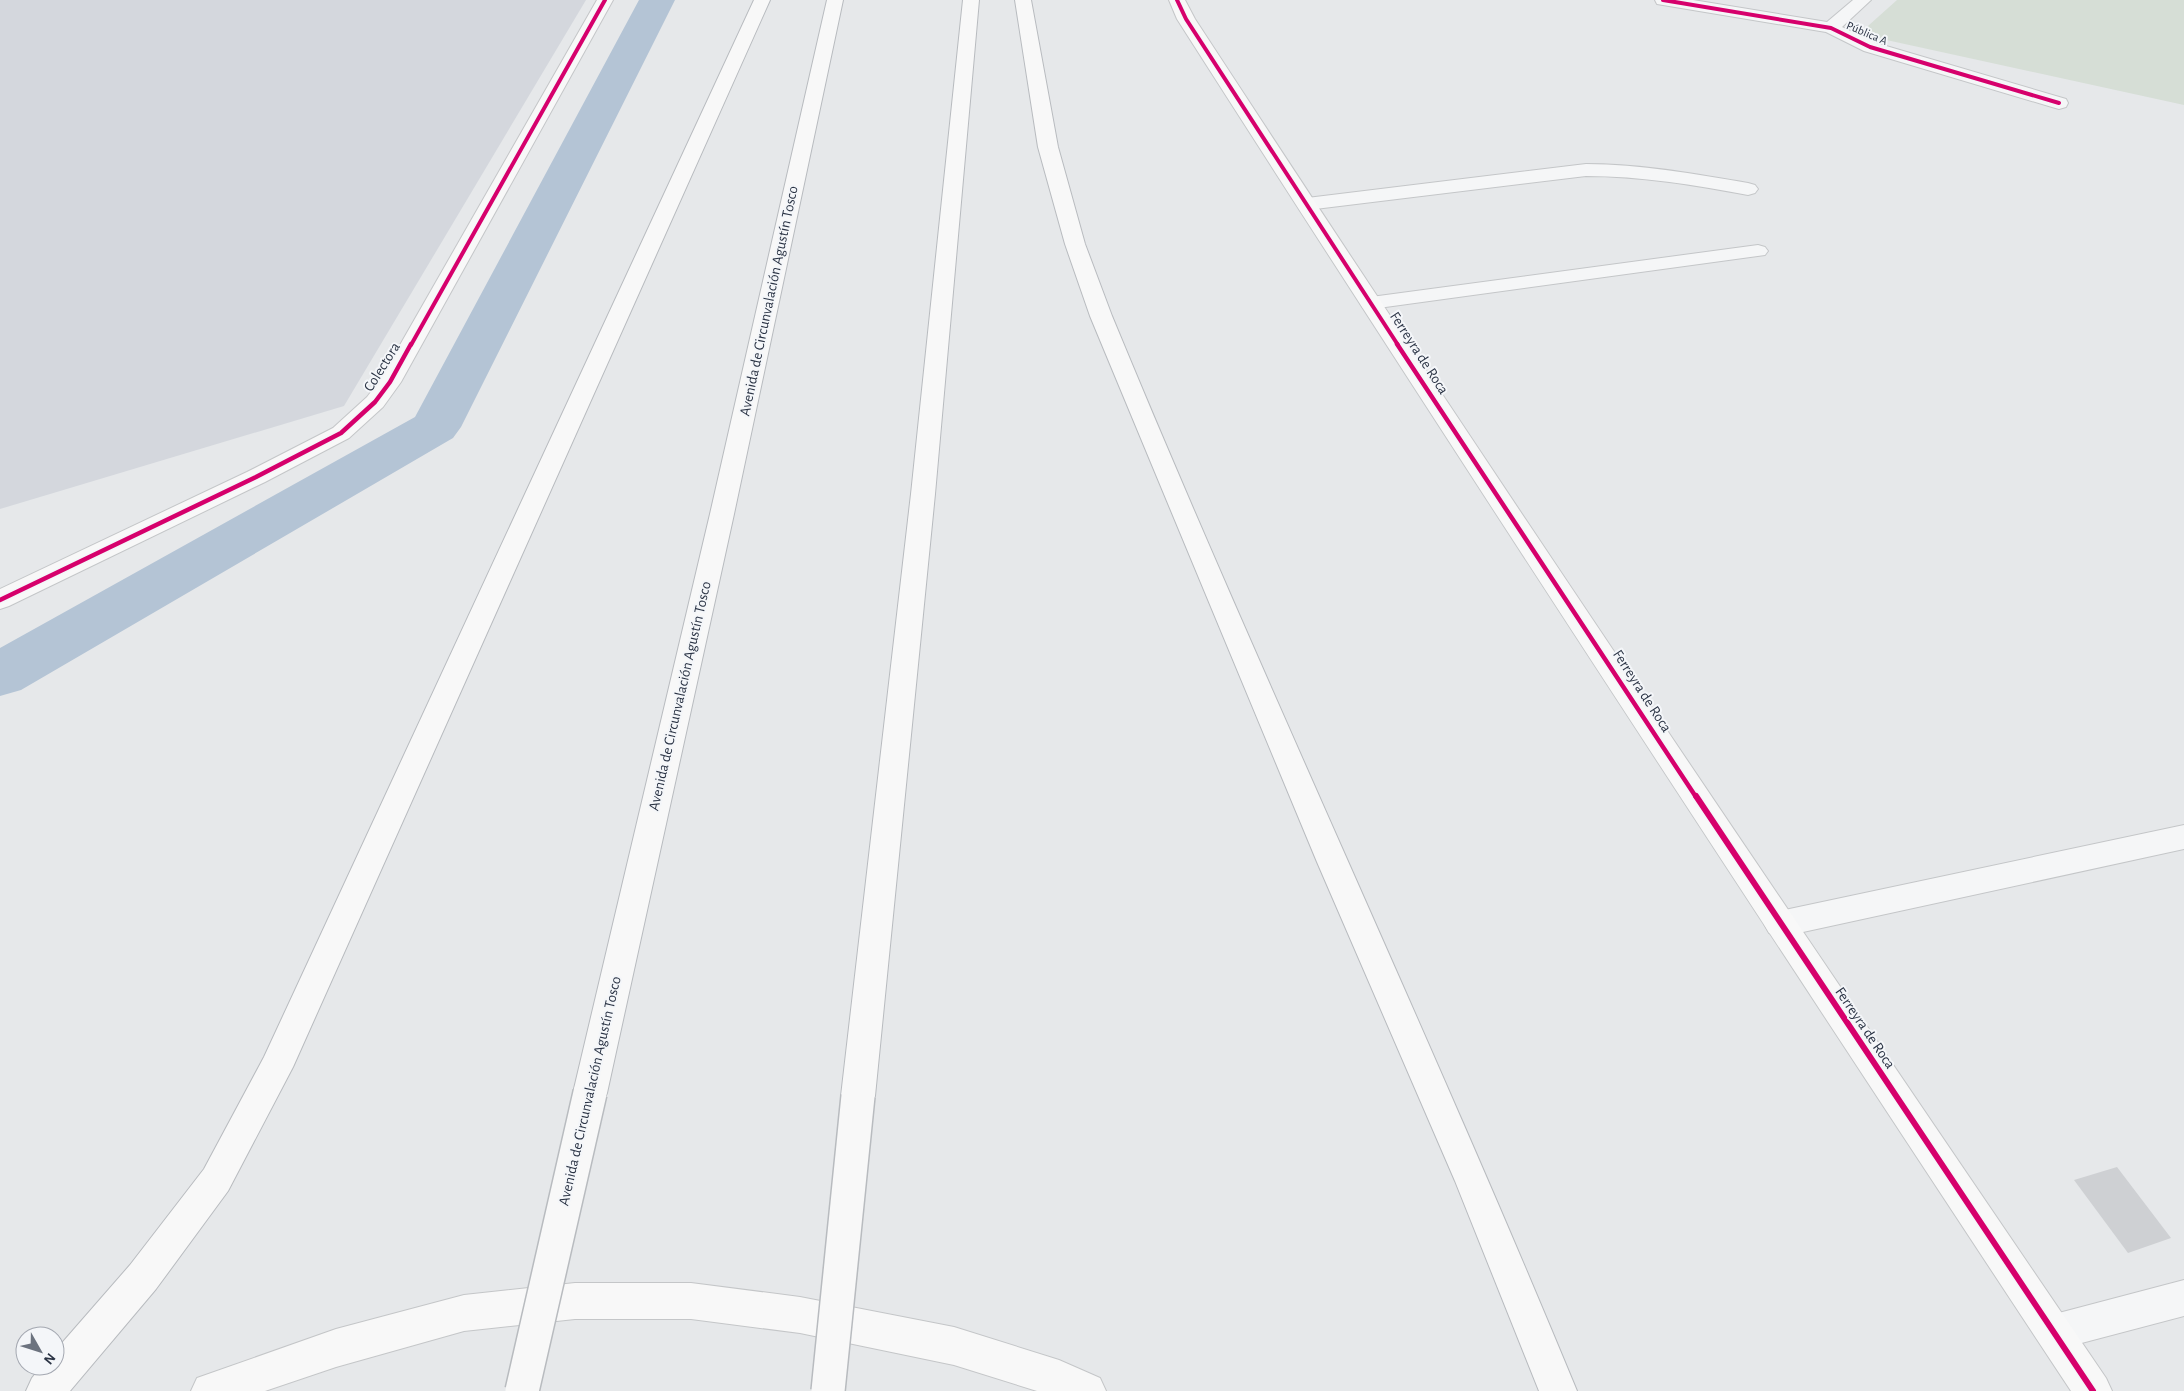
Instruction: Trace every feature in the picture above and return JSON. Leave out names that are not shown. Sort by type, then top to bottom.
[{"type":"main road","name":"Colectora","points":[[0,600],[256,477],[341,433],[375,402],[390,382],[605,0]]},
{"type":"main road","points":[[44,1391],[143,1277],[216,1180],[276,1067],[762,0]]},
{"type":"main road","name":"Avenida de Circunvalación Agustín Tosco","points":[[522,1391],[722,514],[835,0]]},
{"type":"main road","name":"Ferreyra de Roca","points":[[1177,0],[1186,19],[1371,304],[1780,924],[2093,1391]]},
{"type":"main road","points":[[828,1391],[923,494],[971,3]]},
{"type":"main road","points":[[1024,6],[1048,147],[1076,244],[1101,316],[1328,853],[1472,1181],[1558,1391]]},
{"type":"main road","points":[[210,1391],[336,1348],[464,1313],[575,1301],[691,1301],[800,1315],[954,1346],[1059,1379],[1087,1391]]},
{"type":"street","name":"Pública A","points":[[1663,0],[1831,28],[1870,47],[2059,103]]},
{"type":"street","name":"Pública A","points":[[1831,28],[1863,0]]},
{"type":"street","points":[[1307,204],[1586,170],[1625,170],[1656,173],[1748,189]]},
{"type":"street","points":[[1371,304],[1758,251]]},
{"type":"street","points":[[1780,924],[2184,837]]},
{"type":"street","points":[[2055,1332],[2184,1298]]},
{"type":"shaded area","points":[[0,0],[586,0],[344,406],[0,509]]},
{"type":"shaded area","points":[[1897,0],[2184,0],[2184,105],[1859,34]]},
{"type":"building","points":[[2117,1167],[2171,1238],[2128,1253],[2074,1180]]},
{"type":"waterway","points":[[0,675],[435,427],[657,0]]},
{"type":"cycle path","points":[[0,600],[256,477],[341,433],[375,402],[390,382],[605,0]]},
{"type":"cycle path","points":[[1177,0],[1186,19],[1346,267],[1780,924],[2093,1391]]},
{"type":"cycle path","points":[[1663,0],[1831,28],[1870,47],[2059,103]]}]
